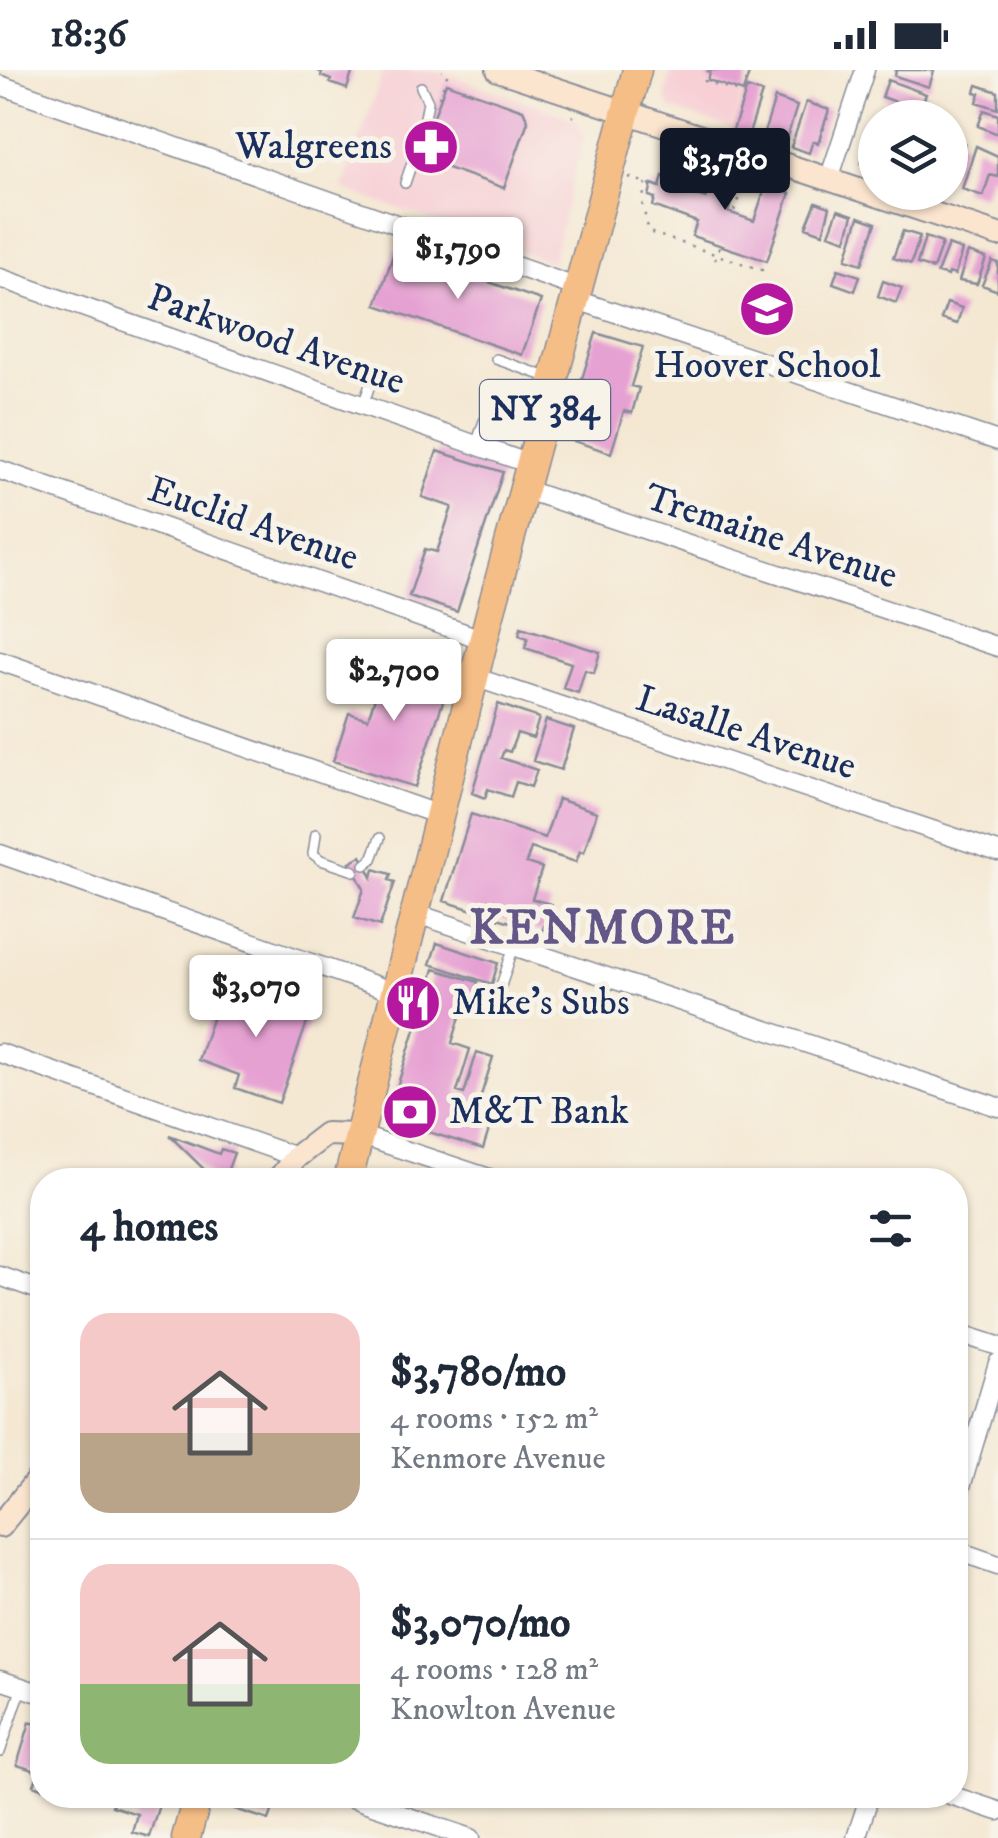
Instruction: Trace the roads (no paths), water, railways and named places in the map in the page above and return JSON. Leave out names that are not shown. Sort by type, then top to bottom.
[{"type":"main road","name":"NY 384","points":[[351,1168],[474,677],[638,70]]},
{"type":"main road","points":[[186,1838],[194,1808]]},
{"type":"street","points":[[498,70],[998,236]]},
{"type":"street","points":[[829,178],[865,70]]},
{"type":"street","points":[[0,85],[576,294],[998,441]]},
{"type":"street","name":"Parkwood Avenue","points":[[0,278],[476,445],[527,476]]},
{"type":"street","name":"Euclid Avenue","points":[[0,470],[484,640]]},
{"type":"street","name":"Tremaine Avenue","points":[[527,476],[998,647]]},
{"type":"street","points":[[0,662],[439,815]]},
{"type":"street","name":"Lasalle Avenue","points":[[474,677],[998,852]]},
{"type":"street","points":[[0,854],[394,992]]},
{"type":"street","points":[[414,913],[998,1107]]},
{"type":"street","points":[[0,1053],[296,1157]]},
{"type":"street","points":[[287,1168],[326,1134],[359,1135],[459,1168]]},
{"type":"street","points":[[0,1276],[30,1287]]},
{"type":"street","points":[[968,1336],[998,1346]]},
{"type":"street","points":[[968,1463],[998,1363]]},
{"type":"street","points":[[0,1526],[30,1489]]},
{"type":"street","points":[[968,1555],[998,1565]]},
{"type":"street","points":[[0,1680],[30,1690]]},
{"type":"street","points":[[968,1801],[998,1811]]},
{"type":"street","points":[[381,1808],[470,1838]]},
{"type":"street","points":[[856,1838],[866,1808]]},
{"type":"lane","points":[[421,86],[428,102],[422,133]]},
{"type":"lane","points":[[405,183],[416,151]]},
{"type":"lane","points":[[496,359],[553,379]]},
{"type":"lane","points":[[363,406],[372,382]]},
{"type":"lane","points":[[476,445],[484,421]]},
{"type":"lane","points":[[316,834],[313,854],[354,870]]},
{"type":"lane","points":[[366,865],[380,838]]},
{"type":"lane","points":[[502,998],[500,992],[514,946]]},
{"type":"lane","points":[[0,1752],[22,1687]]},
{"type":"place","name":"Walgreens","points":[[431,147]]},
{"type":"place","name":"Hoover School","points":[[767,309]]},
{"type":"place","name":"Mike's Subs","points":[[413,1003]]},
{"type":"place","name":"M&T Bank","points":[[410,1112]]},
{"type":"district","name":"KENMORE","points":[[603,929]]}]
